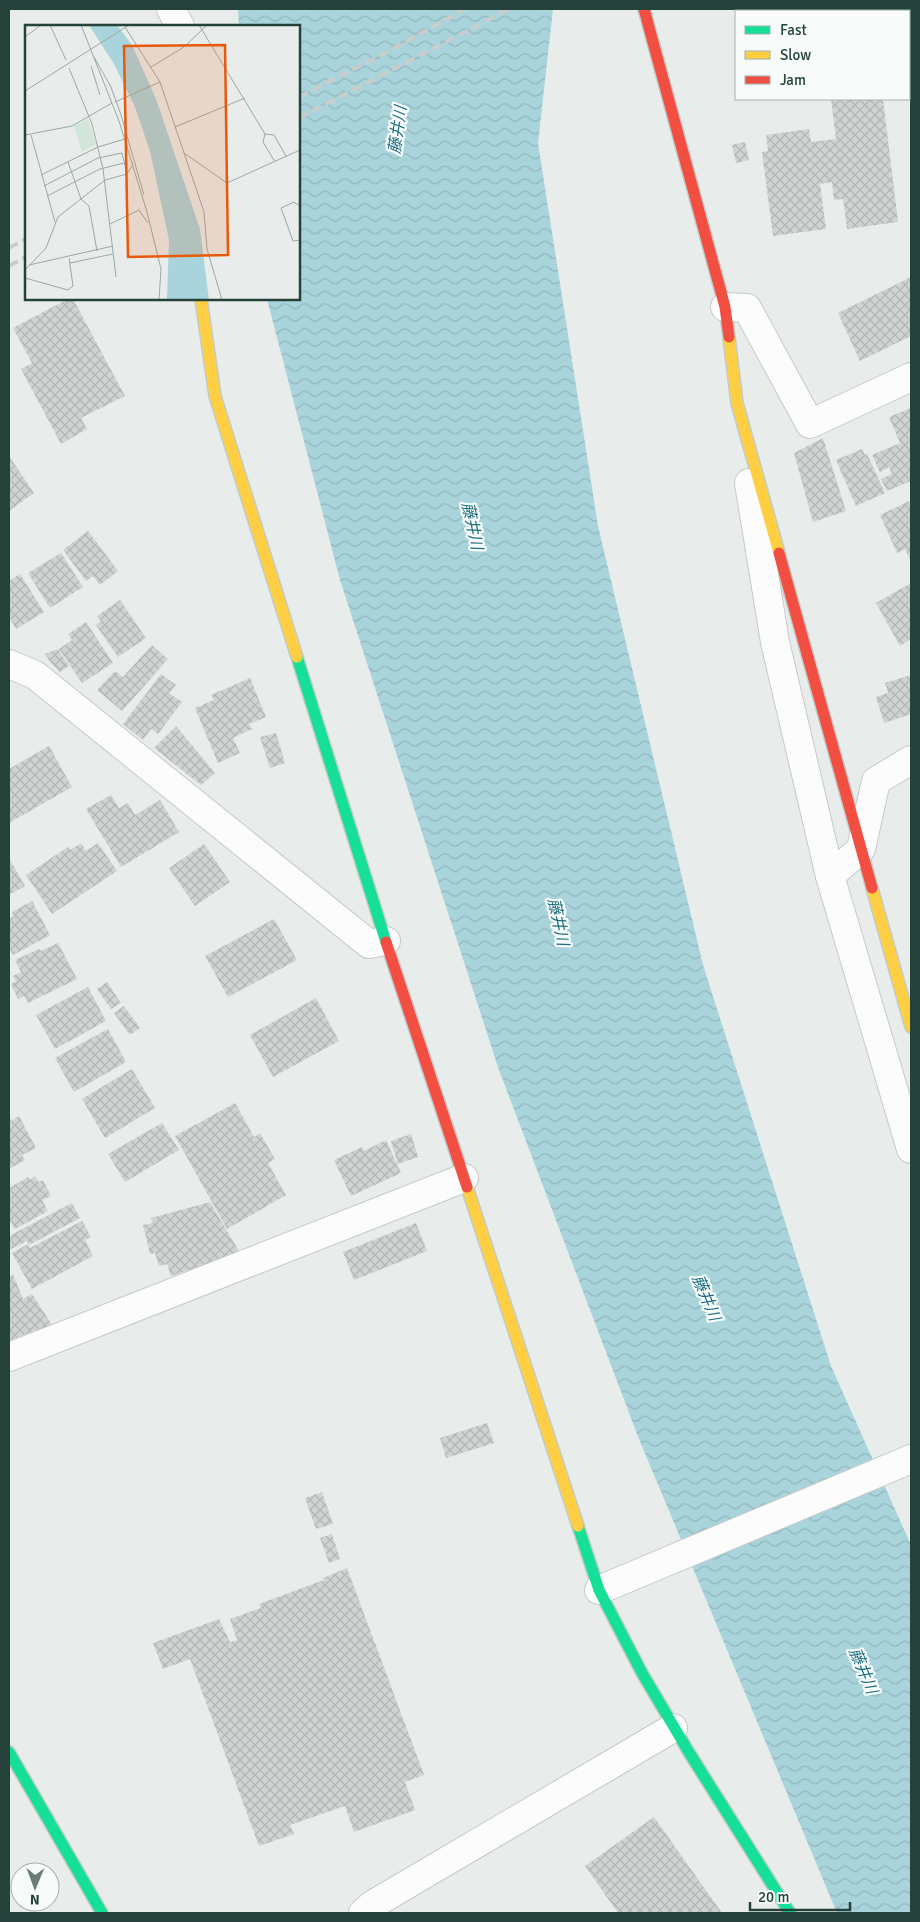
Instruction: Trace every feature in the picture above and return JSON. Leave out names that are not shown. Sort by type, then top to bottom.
[{"type":"street","points":[[172,9],[180,25]]},
{"type":"street","points":[[644,9],[724,307],[737,403],[775,642],[830,876],[911,1149]]},
{"type":"street","points":[[201,300],[215,396],[386,941],[599,1590],[617,1627],[673,1728],[790,1913]]},
{"type":"street","points":[[724,307],[747,308],[810,424],[911,377]]},
{"type":"street","points":[[737,403],[911,1027]]},
{"type":"street","points":[[9,664],[35,675],[369,944],[386,941]]},
{"type":"street","points":[[830,876],[861,849],[876,781],[911,760]]},
{"type":"street","points":[[9,1357],[464,1178]]},
{"type":"street","points":[[599,1590],[911,1459]]},
{"type":"street","points":[[363,1913],[673,1728]]},
{"type":"street","points":[[9,1752],[102,1913]]},
{"type":"water","name":"藤井川","points":[[238,9],[553,9],[538,143],[598,526],[703,965],[831,1366],[911,1545],[911,1913],[837,1913],[639,1439],[499,1070],[340,580],[267,300],[300,300],[300,25],[239,25]]},
{"type":"building","points":[[790,9],[835,9],[832,10]]},
{"type":"building","points":[[831,100],[883,100],[898,222],[847,229],[843,199],[834,200],[832,182],[820,184],[826,229],[773,236],[762,152],[768,151],[766,135],[809,129],[811,142],[836,139]]},
{"type":"building","points":[[745,142],[749,160],[736,163],[732,145]]},
{"type":"building","points":[[911,277],[911,336],[860,361],[838,313]]},
{"type":"building","points":[[66,300],[74,300],[125,396],[81,418],[87,429],[61,444],[21,369],[32,363],[13,328]]},
{"type":"building","points":[[911,408],[911,481],[887,491],[881,479],[892,474],[889,467],[880,472],[872,455],[900,443],[889,417]]},
{"type":"building","points":[[823,438],[846,511],[813,522],[794,453]]},
{"type":"building","points":[[862,449],[865,455],[867,454],[885,493],[856,506],[836,460]]},
{"type":"building","points":[[9,456],[34,493],[9,511]]},
{"type":"building","points":[[909,501],[911,505],[911,562],[905,549],[897,553],[880,515]]},
{"type":"building","points":[[88,531],[118,571],[100,585],[93,576],[86,581],[63,550]]},
{"type":"building","points":[[61,553],[83,587],[50,608],[28,573]]},
{"type":"building","points":[[20,574],[44,612],[16,629],[9,617],[9,581]]},
{"type":"building","points":[[911,583],[911,639],[900,646],[876,603]]},
{"type":"building","points":[[120,600],[146,638],[118,657],[96,625],[101,621],[97,616]]},
{"type":"building","points":[[86,622],[113,663],[82,683],[59,649],[72,640],[68,634]]},
{"type":"building","points":[[152,645],[168,659],[122,711],[97,690],[115,671],[123,677]]},
{"type":"building","points":[[58,649],[69,666],[60,672],[45,654]]},
{"type":"building","points":[[161,674],[176,685],[169,693],[182,702],[158,734],[151,729],[143,740],[123,724]]},
{"type":"building","points":[[911,675],[911,714],[884,723],[876,697],[888,693],[885,683]]},
{"type":"building","points":[[250,678],[266,717],[249,724],[252,729],[233,738],[240,753],[218,763],[195,708],[214,700],[211,695]]},
{"type":"building","points":[[176,726],[215,773],[201,785],[154,748]]},
{"type":"building","points":[[276,733],[285,763],[270,768],[260,737]]},
{"type":"building","points":[[49,746],[72,787],[9,823],[9,769]]},
{"type":"building","points":[[111,795],[119,808],[128,803],[135,815],[160,800],[179,832],[121,867],[86,809]]},
{"type":"building","points":[[81,843],[86,851],[98,843],[117,871],[52,914],[26,875],[68,847],[70,850]]},
{"type":"building","points":[[204,844],[230,882],[195,906],[169,868]]},
{"type":"building","points":[[9,858],[25,886],[9,895]]},
{"type":"building","points":[[32,901],[50,935],[13,955],[9,948],[9,919],[14,916],[12,912]]},
{"type":"building","points":[[274,919],[297,960],[228,997],[205,956]]},
{"type":"building","points":[[58,943],[77,979],[28,1003],[24,996],[18,999],[11,984],[16,981],[13,976],[21,972],[15,960]]},
{"type":"building","points":[[107,982],[121,1003],[111,1009],[97,989]]},
{"type":"building","points":[[88,987],[106,1021],[55,1049],[36,1015]]},
{"type":"building","points":[[316,998],[339,1041],[273,1077],[250,1035]]},
{"type":"building","points":[[124,1006],[140,1028],[130,1035],[114,1013]]},
{"type":"building","points":[[108,1029],[126,1062],[74,1092],[55,1058]]},
{"type":"building","points":[[132,1069],[155,1108],[105,1138],[82,1099]]},
{"type":"building","points":[[235,1103],[254,1137],[260,1133],[275,1159],[268,1163],[286,1195],[227,1229],[175,1136]]},
{"type":"building","points":[[9,1116],[11,1121],[19,1116],[36,1148],[22,1155],[25,1160],[9,1169]]},
{"type":"building","points":[[162,1123],[179,1150],[125,1182],[108,1154]]},
{"type":"building","points":[[411,1134],[418,1157],[398,1164],[391,1141]]},
{"type":"building","points":[[386,1140],[401,1173],[351,1196],[334,1160],[362,1147],[364,1151]]},
{"type":"building","points":[[35,1176],[39,1182],[43,1180],[51,1196],[42,1200],[48,1211],[15,1229],[9,1219],[9,1188],[28,1177],[30,1180]]},
{"type":"building","points":[[210,1202],[240,1253],[171,1276],[167,1264],[159,1266],[155,1253],[150,1254],[143,1225],[153,1223],[151,1218]]},
{"type":"building","points":[[72,1203],[80,1218],[29,1245],[27,1241],[9,1250],[9,1236]]},
{"type":"building","points":[[82,1221],[91,1237],[85,1240],[93,1256],[32,1289],[12,1253],[28,1244],[30,1248]]},
{"type":"building","points":[[416,1223],[427,1251],[354,1280],[343,1252]]},
{"type":"building","points":[[13,1274],[23,1299],[32,1294],[54,1328],[37,1335],[35,1330],[9,1341],[9,1276]]},
{"type":"building","points":[[487,1423],[494,1443],[446,1458],[440,1438]]},
{"type":"building","points":[[322,1492],[333,1524],[316,1529],[305,1498]]},
{"type":"building","points":[[332,1534],[340,1559],[329,1563],[320,1538]]},
{"type":"building","points":[[347,1568],[424,1775],[405,1782],[415,1810],[354,1832],[345,1806],[290,1825],[294,1834],[259,1846],[190,1659],[163,1669],[153,1643],[219,1619],[230,1642],[237,1640],[230,1619],[261,1608],[259,1604],[324,1580],[323,1578]]},
{"type":"building","points":[[654,1817],[722,1913],[618,1913],[585,1866]]},
{"type":"railway","points":[[300,96],[391,50],[465,9]]},
{"type":"railway","points":[[300,117],[509,9]]},
{"type":"railway","points":[[9,248],[25,240]]},
{"type":"railway","points":[[9,266],[25,258]]},
{"type":"traffic: fast","points":[[297,657],[386,942]]},
{"type":"traffic: fast","points":[[578,1526],[599,1590],[642,1673],[690,1754],[790,1913]]},
{"type":"traffic: fast","points":[[9,1752],[102,1913]]},
{"type":"traffic: slow","points":[[201,300],[215,396],[297,657]]},
{"type":"traffic: slow","points":[[729,337],[737,403],[779,553]]},
{"type":"traffic: slow","points":[[872,888],[911,1027]]},
{"type":"traffic: slow","points":[[467,1187],[578,1526]]},
{"type":"traffic: jam","points":[[644,9],[725,307],[729,337]]},
{"type":"traffic: jam","points":[[779,553],[872,888]]},
{"type":"traffic: jam","points":[[386,942],[467,1187]]}]
